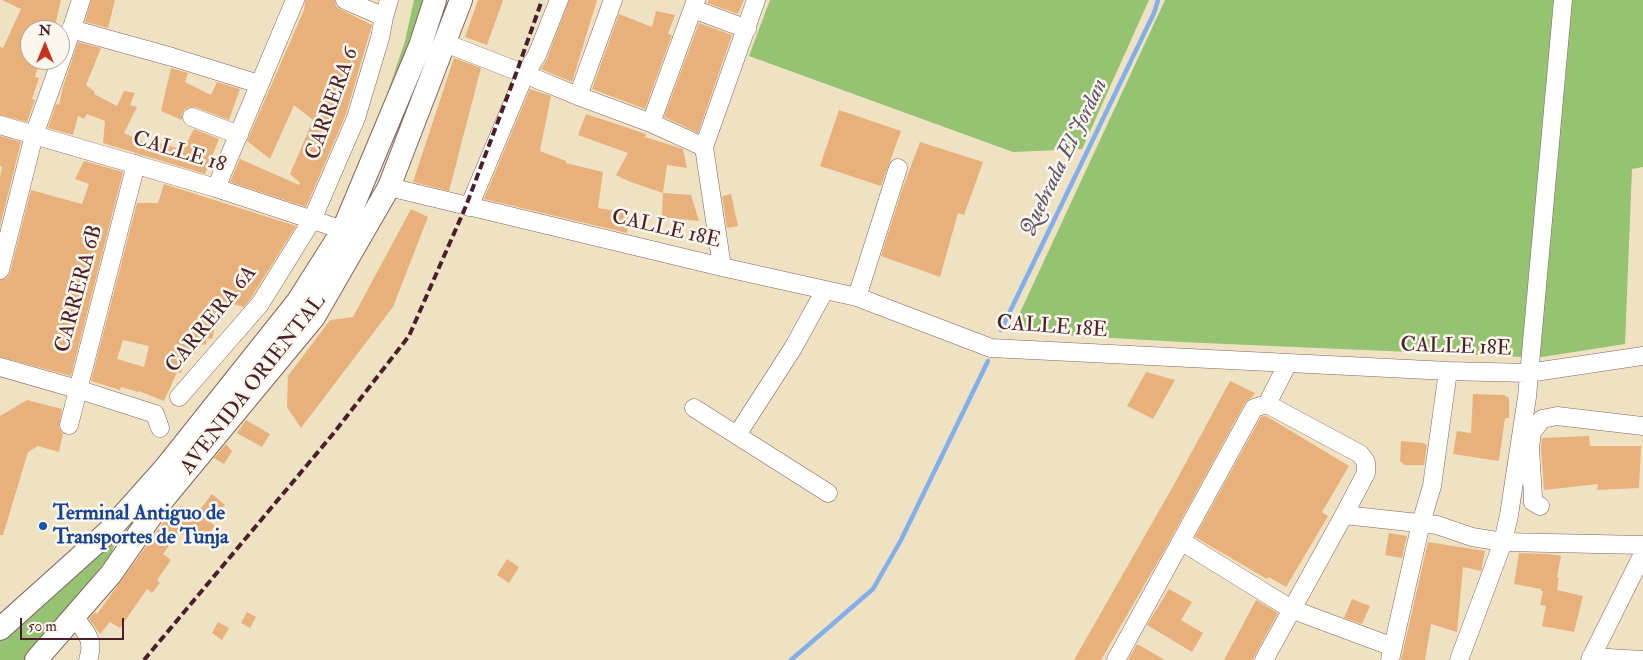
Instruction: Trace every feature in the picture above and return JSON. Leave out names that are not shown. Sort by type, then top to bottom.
[{"type":"main road","name":"AVENIDA ORIENTAL","points":[[36,660],[111,574],[154,495],[165,468],[298,301],[343,230],[420,46],[435,0]]},
{"type":"main road","name":"AVENIDA ORIENTAL","points":[[0,629],[108,532],[154,495],[314,317],[389,187],[461,0]]},
{"type":"street","points":[[0,270],[34,135],[81,0]]},
{"type":"street","points":[[216,188],[295,0]]},
{"type":"street","points":[[345,0],[384,17]]},
{"type":"street","name":"CARRERA 6","points":[[312,220],[356,118],[380,38],[389,0]]},
{"type":"street","points":[[469,206],[525,74],[537,55],[559,0]]},
{"type":"street","points":[[578,96],[613,0]]},
{"type":"street","points":[[722,267],[704,147],[756,0]]},
{"type":"street","points":[[1459,660],[1503,542],[1512,495],[1527,397],[1563,0]]},
{"type":"street","points":[[651,123],[694,4],[747,29]]},
{"type":"street","points":[[72,29],[259,84]]},
{"type":"street","points":[[445,43],[651,123],[704,147]]},
{"type":"street","points":[[192,117],[239,134]]},
{"type":"street","name":"CALLE 18","points":[[0,124],[216,188],[343,230]]},
{"type":"street","name":"CARRERA 6B","points":[[68,425],[136,164]]},
{"type":"street","points":[[857,297],[898,168]]},
{"type":"street","name":"CALLE 18E","points":[[389,187],[722,267],[857,297],[990,348],[1448,371],[1528,373],[1643,356]]},
{"type":"street","name":"CARRERA 6A","points":[[179,397],[260,304],[312,220]]},
{"type":"street","points":[[737,435],[793,348],[825,290]]},
{"type":"street","points":[[1267,404],[1288,363]]},
{"type":"street","points":[[0,367],[78,389],[155,414],[160,428]]},
{"type":"street","points":[[1182,540],[1291,609],[1391,654],[1421,523],[1432,486],[1448,371]]},
{"type":"street","points":[[1116,660],[1254,408],[1267,404],[1360,454],[1366,462],[1366,473],[1264,660]]},
{"type":"street","points":[[694,408],[828,493]]},
{"type":"street","points":[[1540,506],[1534,502],[1532,497],[1530,448],[1532,432],[1542,419],[1557,416],[1643,426]]},
{"type":"street","points":[[1344,515],[1436,525],[1472,537],[1503,542],[1643,544]]},
{"type":"street","points":[[1643,554],[1590,658],[1643,660]]},
{"type":"street","points":[[74,617],[89,638],[91,648],[88,660]]},
{"type":"green space","points":[[414,0],[430,0],[367,154],[405,41]]},
{"type":"green space","points":[[770,0],[1149,0],[1082,149],[1013,152],[749,56]]},
{"type":"green space","points":[[1165,0],[1643,0],[1643,167],[1632,169],[1625,344],[1542,357],[1525,357],[1181,342],[1011,332]]},
{"type":"green space","points":[[117,539],[110,556],[24,660],[0,660],[0,637]]},
{"type":"building","points":[[2,0],[61,0],[56,20],[20,20],[20,70],[37,70],[35,77],[39,78],[32,99],[35,100],[27,122],[0,115],[0,47],[3,48],[21,9]]},
{"type":"building","points":[[91,0],[115,0],[108,28],[85,22]]},
{"type":"building","points":[[305,0],[335,0],[336,6],[340,9],[372,25],[346,114],[306,207],[230,182],[240,159],[299,185],[300,183],[290,174],[313,120],[294,105],[270,159],[247,141],[304,10]]},
{"type":"building","points":[[478,0],[503,0],[487,45],[465,37]]},
{"type":"building","points":[[569,0],[597,0],[572,82],[541,69],[547,59]]},
{"type":"building","points":[[709,0],[744,0],[738,14],[707,3]]},
{"type":"building","points":[[656,11],[675,15],[668,34],[672,35],[645,109],[592,89],[619,14],[652,27]]},
{"type":"building","points":[[699,23],[732,35],[698,133],[664,117]]},
{"type":"building","points":[[78,42],[101,48],[86,85],[95,92],[94,94],[117,106],[124,91],[135,93],[130,105],[137,107],[124,133],[158,149],[160,143],[183,150],[194,129],[219,139],[205,174],[103,143],[105,121],[87,114],[84,119],[78,116],[73,135],[48,128],[56,104],[59,105]]},
{"type":"building","points":[[454,58],[481,68],[449,191],[413,182]]},
{"type":"building","points":[[171,68],[188,73],[185,82],[211,95],[217,82],[240,89],[229,120],[195,107],[185,109],[182,114],[182,120],[161,111]]},
{"type":"building","points":[[530,89],[551,96],[540,151],[566,161],[566,163],[603,172],[598,208],[629,213],[627,233],[484,199]]},
{"type":"building","points":[[839,110],[901,131],[881,186],[820,166]]},
{"type":"building","points":[[586,114],[646,134],[645,137],[683,149],[687,168],[667,165],[663,193],[616,175],[628,153],[578,135]]},
{"type":"building","points":[[0,136],[21,142],[0,226],[0,177],[2,167],[0,166]]},
{"type":"building","points":[[920,142],[983,162],[964,215],[958,213],[940,277],[881,256]]},
{"type":"building","points":[[84,161],[123,172],[71,376],[0,357],[0,280],[7,278],[10,273],[31,190],[82,204],[89,184],[75,179]]},
{"type":"building","points":[[164,184],[296,226],[244,307],[222,301],[212,339],[207,338],[206,345],[198,344],[195,354],[186,352],[181,373],[177,372],[164,401],[139,391],[121,387],[120,390],[91,381],[137,203],[158,203]],"holes":[[[123,340],[149,346],[144,367],[117,359]]]},
{"type":"building","points":[[663,193],[691,195],[699,221],[662,217]]},
{"type":"building","points":[[731,194],[738,226],[727,228],[722,196]]},
{"type":"building","points":[[411,209],[428,217],[393,307],[301,428],[287,407],[288,376],[330,320],[353,317]]},
{"type":"building","points":[[1146,372],[1175,380],[1153,419],[1127,406]]},
{"type":"building","points":[[1230,381],[1255,393],[1245,403],[1164,551],[1101,660],[1074,660],[1176,481]]},
{"type":"building","points":[[1473,394],[1504,395],[1509,398],[1509,418],[1505,418],[1499,461],[1453,454],[1457,431],[1471,433]]},
{"type":"building","points":[[27,400],[62,409],[59,427],[63,434],[59,452],[38,446],[28,452],[3,535],[0,535],[0,416]]},
{"type":"building","points":[[1266,416],[1349,466],[1322,512],[1328,516],[1286,587],[1269,577],[1267,579],[1195,537],[1261,417]]},
{"type":"building","points":[[246,420],[270,434],[262,447],[237,433]]},
{"type":"building","points":[[1589,436],[1590,446],[1641,446],[1639,488],[1597,490],[1598,484],[1544,490],[1542,438]]},
{"type":"building","points":[[1401,441],[1427,445],[1424,465],[1404,465],[1400,461]]},
{"type":"building","points":[[226,444],[232,451],[224,464],[214,458]]},
{"type":"building","points":[[212,494],[225,505],[211,523],[215,526],[204,540],[200,544],[184,533],[183,535],[179,532],[163,554],[171,560],[157,580],[160,583],[152,593],[147,589],[120,628],[110,622],[100,634],[89,619],[95,612],[97,614],[168,516],[171,518],[180,506],[196,515]]},
{"type":"building","points":[[1389,533],[1407,536],[1402,558],[1385,555]]},
{"type":"building","points":[[1428,542],[1485,551],[1481,571],[1463,567],[1457,632],[1431,624],[1425,660],[1401,660]]},
{"type":"building","points":[[1519,553],[1561,556],[1557,577],[1559,578],[1557,590],[1583,596],[1574,632],[1542,626],[1546,606],[1540,605],[1543,591],[1514,584]]},
{"type":"building","points":[[507,559],[519,567],[509,583],[497,575]]},
{"type":"building","points":[[1169,589],[1192,602],[1181,620],[1203,633],[1192,652],[1147,625]]},
{"type":"building","points":[[1352,599],[1370,606],[1362,624],[1344,618]]},
{"type":"building","points":[[1256,600],[1278,613],[1253,660],[1224,660]]},
{"type":"building","points":[[247,612],[256,617],[250,628],[241,623]]},
{"type":"building","points":[[218,622],[229,628],[222,640],[212,633]]},
{"type":"building","points":[[1137,644],[1165,660],[1128,660]]},
{"type":"waterway","name":"Quebrada El Jordan","points":[[1001,330],[1154,13],[1158,0]]},
{"type":"waterway","name":"Quebrada El Jordan","points":[[791,660],[873,589],[901,540],[988,361]]},
{"type":"railway","points":[[144,660],[333,434],[409,336],[466,206],[542,0]]},
{"type":"place","name":"Terminal Antiguo de Transportes de Tunja","points":[[43,526]]}]
